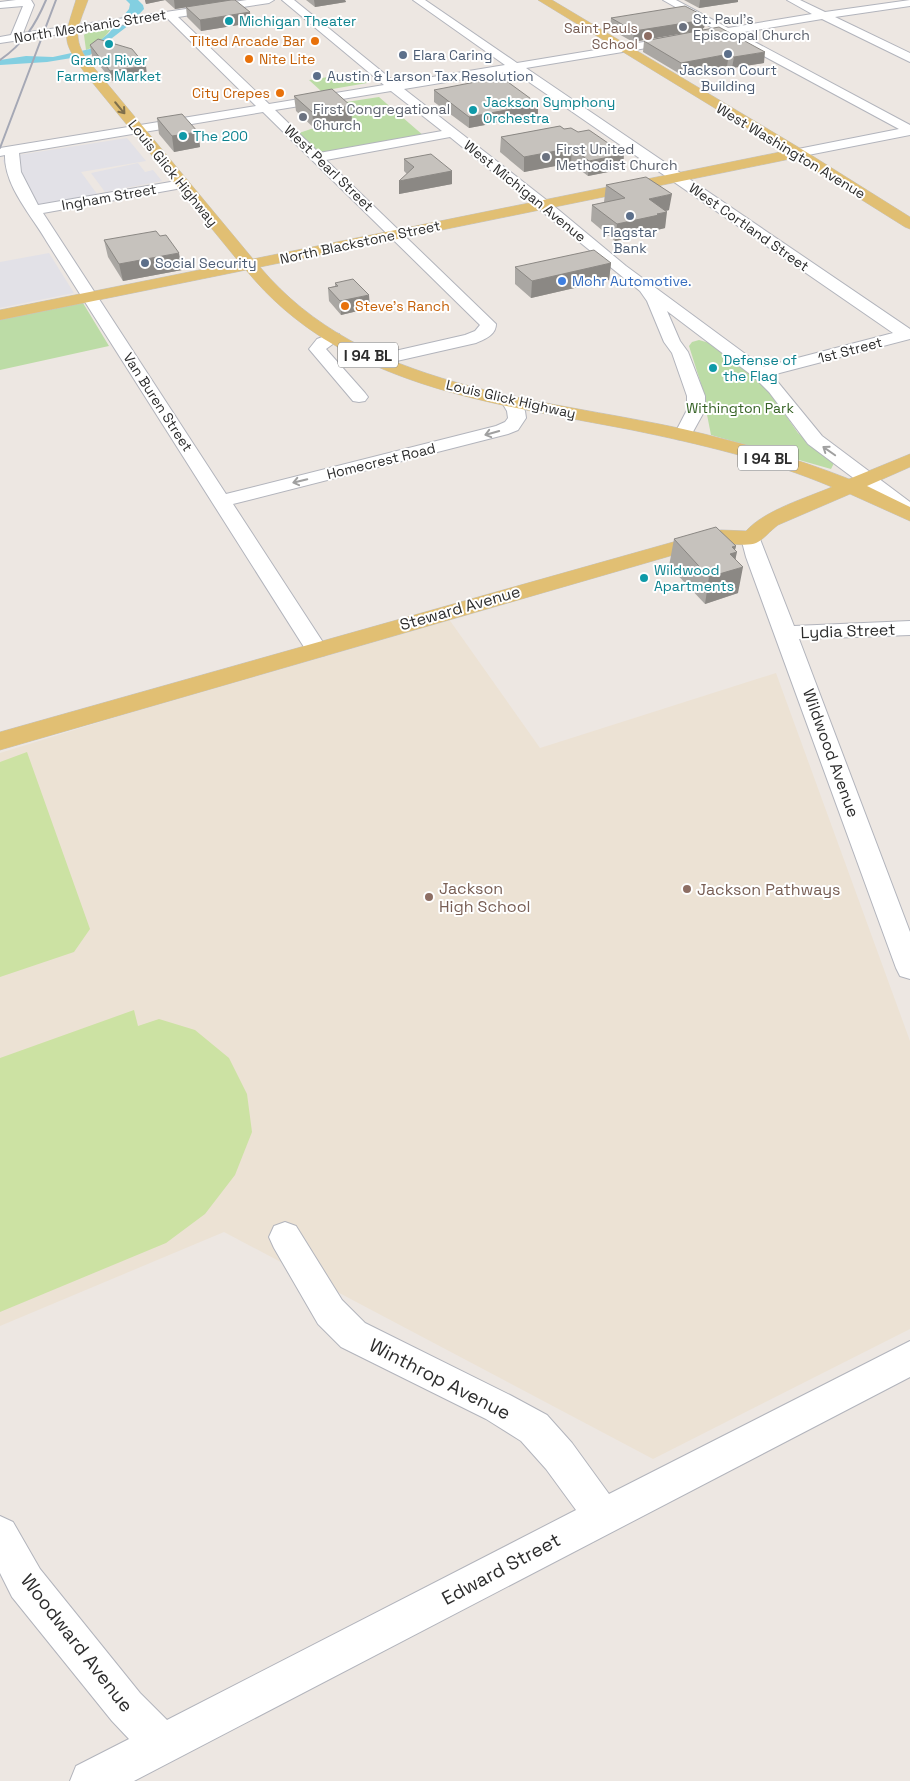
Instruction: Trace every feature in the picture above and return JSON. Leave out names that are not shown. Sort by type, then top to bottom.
[{"type":"main road","name":"I 94 BL","points":[[74,29],[82,0]]},
{"type":"main road","name":"West Washington Avenue","points":[[544,0],[798,153],[910,224]]},
{"type":"main road","name":"Louis Glick Highway","points":[[74,29],[71,35],[78,54],[249,265],[270,289],[290,307],[333,338],[379,360],[451,386],[510,402],[683,435],[860,483],[910,515]]},
{"type":"main road","name":"North Blackstone Street","points":[[0,315],[798,153]]},
{"type":"main road","points":[[751,538],[760,528],[771,521],[910,460]]},
{"type":"main road","name":"Steward Avenue","points":[[0,741],[705,539],[721,536],[751,538]]},
{"type":"street","name":"North Mechanic Street","points":[[0,40],[269,0]]},
{"type":"street","name":"West Michigan Avenue","points":[[286,0],[646,288],[760,374],[772,385],[803,427],[860,483],[910,511]]},
{"type":"street","name":"West Cortland Street","points":[[418,0],[908,335]]},
{"type":"street","points":[[668,0],[910,130]]},
{"type":"street","points":[[792,0],[910,58]]},
{"type":"street","points":[[0,6],[26,1],[29,6],[16,37]]},
{"type":"street","points":[[6,151],[824,16],[892,3],[910,4],[908,6],[910,9],[892,3]]},
{"type":"street","name":"West Pearl Street","points":[[169,14],[487,321],[488,329],[474,338],[379,360]]},
{"type":"street","points":[[798,153],[910,130]]},
{"type":"street","points":[[318,157],[452,133]]},
{"type":"street","name":"Van Buren Street","points":[[6,151],[17,179],[90,297],[317,650]]},
{"type":"street","name":"Ingham Street","points":[[36,210],[182,184]]},
{"type":"street","name":"West Michigan Avenue","points":[[646,288],[655,301],[672,342],[680,352],[697,402],[693,418],[683,435]]},
{"type":"street","points":[[666,330],[668,325],[676,323],[695,324]]},
{"type":"street","points":[[680,352],[680,347],[684,341],[709,334]]},
{"type":"street","name":"1st Street","points":[[760,374],[908,335]]},
{"type":"street","points":[[333,338],[318,347],[319,352],[360,397]]},
{"type":"street","name":"Homecrest Road","points":[[222,500],[502,430],[512,426],[517,418],[516,411],[510,402]]},
{"type":"street","name":"Wildwood Avenue","points":[[751,538],[756,557],[910,968]]},
{"type":"street","name":"Lydia Street","points":[[786,633],[910,628]]},
{"type":"street","name":"Winthrop Avenue","points":[[285,1236],[330,1312],[353,1335],[498,1407],[534,1428],[559,1456],[603,1516]]},
{"type":"street","name":"Edward Street","points":[[92,1781],[910,1358]]},
{"type":"street","name":"Woodward Avenue","points":[[0,1535],[26,1583],[56,1623],[126,1707],[162,1745]]},
{"type":"shaded area","points":[[127,138],[146,161],[81,172],[97,194],[31,206],[3,161],[5,157]]},
{"type":"shaded area","points":[[138,163],[145,172],[153,170],[162,181],[105,192],[91,173]]},
{"type":"shaded area","points":[[49,253],[74,293],[0,308],[0,262]]},
{"type":"shaded area","name":"Jackson High School","points":[[446,615],[540,748],[776,673],[910,1041],[910,1329],[653,1459],[224,1232],[0,1326],[0,753]]},
{"type":"green space","points":[[113,26],[101,40],[86,50],[84,35],[87,32]]},
{"type":"green space","points":[[354,73],[367,83],[321,91],[309,80]]},
{"type":"green space","points":[[379,97],[424,136],[320,153],[299,133],[314,128],[333,104]]},
{"type":"green space","points":[[83,303],[109,346],[0,370],[0,320]]},
{"type":"green space","name":"Withington Park","points":[[699,340],[713,344],[763,383],[798,433],[834,463],[831,469],[711,435],[701,384],[689,346],[692,342]]},
{"type":"green space","points":[[27,752],[90,929],[74,952],[0,977],[0,762]]},
{"type":"green space","points":[[134,1010],[138,1026],[159,1019],[195,1030],[229,1058],[247,1094],[252,1132],[235,1175],[205,1214],[166,1243],[0,1312],[0,1058]]},
{"type":"water","points":[[126,0],[138,0],[144,9],[129,25],[90,55],[47,62],[0,65],[0,60],[26,56],[53,57],[90,49],[109,33],[129,9],[130,4]]},
{"type":"building","points":[[235,0],[250,12],[200,20],[186,7]]},
{"type":"building","points":[[685,6],[706,17],[700,18],[704,20],[634,31],[611,18]]},
{"type":"building","points":[[719,27],[765,52],[734,57],[729,54],[681,63],[644,41]]},
{"type":"building","points":[[98,39],[132,49],[146,66],[110,71],[90,45]]},
{"type":"building","points":[[501,77],[538,104],[469,117],[434,90]]},
{"type":"building","points":[[332,89],[351,106],[312,112],[294,96]]},
{"type":"building","points":[[182,114],[198,132],[172,136],[157,118]]},
{"type":"building","points":[[560,126],[564,129],[571,128],[578,132],[589,130],[624,154],[589,161],[572,148],[524,157],[501,137]]},
{"type":"building","points":[[431,154],[452,171],[399,181],[414,167],[404,159]]},
{"type":"building","points":[[646,177],[672,194],[649,199],[667,212],[617,224],[592,205],[625,198],[606,185]]},
{"type":"building","points":[[156,231],[160,236],[166,235],[179,253],[119,264],[104,240]]},
{"type":"building","points":[[594,250],[611,263],[532,281],[515,267]]},
{"type":"building","points":[[353,279],[369,295],[340,301],[328,288],[338,286],[335,283]]},
{"type":"building","points":[[716,527],[736,546],[732,547],[737,552],[730,554],[743,567],[709,577],[674,539]]},
{"type":"railway","points":[[0,60],[28,34],[46,0]]},
{"type":"railway","points":[[0,148],[56,0]]},
{"type":"place","name":"Michigan Theater","points":[[229,21]]},
{"type":"place","name":"St. Paul's Episcopal Church","points":[[683,27]]},
{"type":"place","name":"Saint Pauls School","points":[[648,36]]},
{"type":"place","name":"Tilted Arcade Bar","points":[[315,41]]},
{"type":"place","name":"Grand River Farmers Market","points":[[109,44]]},
{"type":"place","name":"Jackson Court Building","points":[[728,54]]},
{"type":"place","name":"Elara Caring","points":[[403,55]]},
{"type":"place","name":"Nite Lite","points":[[249,59]]},
{"type":"place","name":"Austin & Larson Tax Resolution","points":[[317,76]]},
{"type":"place","name":"City Crepes","points":[[280,93]]},
{"type":"place","name":"Jackson Symphony Orchestra","points":[[473,110]]},
{"type":"place","name":"First Congregational Church","points":[[303,117]]},
{"type":"place","name":"The 200","points":[[183,136]]},
{"type":"place","name":"First United Methodist Church","points":[[546,157]]},
{"type":"place","name":"Flagstar Bank","points":[[630,216]]},
{"type":"place","name":"Social Security","points":[[145,263]]},
{"type":"place","name":"Mohr Automotive.","points":[[562,281]]},
{"type":"place","name":"Steve's Ranch","points":[[345,306]]},
{"type":"place","name":"Defense of the Flag","points":[[713,368]]},
{"type":"place","name":"Wildwood Apartments","points":[[644,578]]},
{"type":"place","name":"Jackson Pathways","points":[[687,889]]},
{"type":"place","name":"Jackson High School","points":[[429,897]]}]
